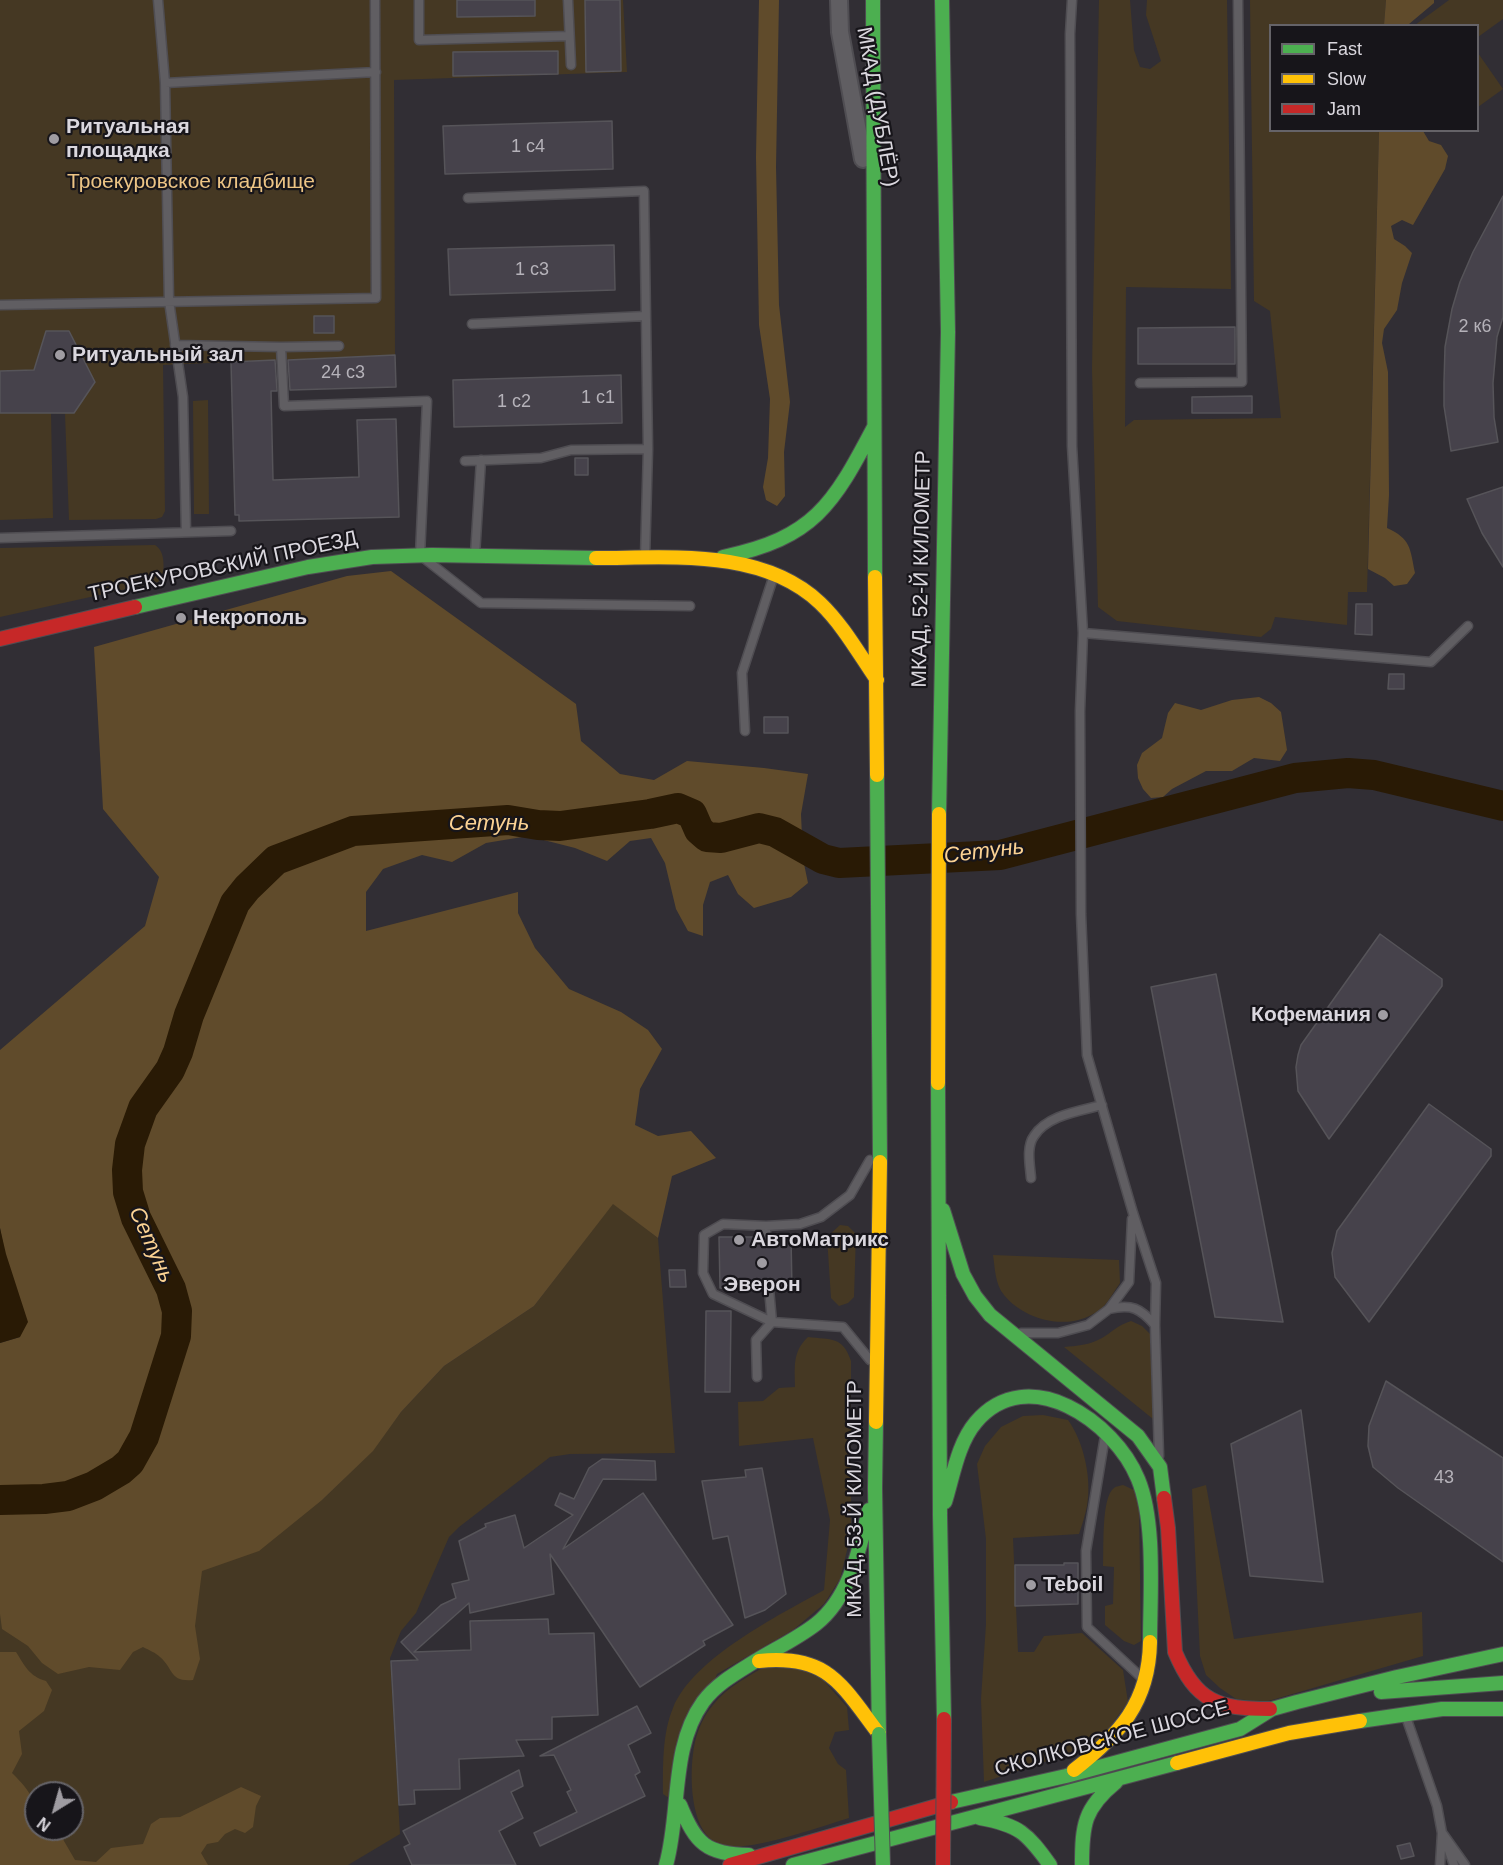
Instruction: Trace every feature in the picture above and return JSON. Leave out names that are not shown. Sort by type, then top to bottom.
[{"type":"main road","name":"МКАД, 52-Й КИЛОМЕТР","points":[[873,0],[880,1139]]},
{"type":"main road","name":"МКАД, 52-Й КИЛОМЕТР","points":[[938,1194],[937,897],[948,332],[942,0]]},
{"type":"main road","name":"ТРОЕКУРОВСКИЙ ПРОЕЗД","points":[[709,559],[742,554],[781,539],[817,516],[851,469],[874,427]]},
{"type":"main road","name":"ТРОЕКУРОВСКИЙ ПРОЕЗД","points":[[0,639],[355,558],[420,555],[709,559],[744,565],[774,574],[795,584],[816,600],[842,630],[877,680]]},
{"type":"main road","name":"МКАД, 53-Й КИЛОМЕТР","points":[[880,1139],[875,1488],[883,1865]]},
{"type":"main road","points":[[938,1194],[963,1274],[975,1296],[990,1315],[1138,1436],[1160,1467],[1168,1528],[1174,1652],[1181,1670],[1195,1690],[1224,1707],[1244,1710],[1272,1709]]},
{"type":"main road","points":[[938,1194],[944,1719],[943,1865]]},
{"type":"main road","points":[[940,1516],[964,1444],[976,1422],[987,1410],[1002,1401],[1020,1396],[1038,1395],[1086,1415],[1106,1433],[1131,1463],[1144,1500],[1149,1537],[1148,1668],[1142,1690],[1126,1721],[1110,1741],[1066,1776]]},
{"type":"main road","points":[[666,1865],[673,1843],[680,1754],[687,1728],[693,1717],[713,1690],[728,1678],[813,1626],[828,1613],[840,1596],[850,1573],[875,1488]]},
{"type":"main road","name":"СКОЛКОВСКОЕ ШОССЕ","points":[[730,1865],[955,1801],[1066,1776],[1240,1729],[1272,1709],[1397,1677],[1503,1654]]},
{"type":"main road","points":[[755,1662],[774,1658],[791,1659],[811,1663],[829,1673],[879,1734]]},
{"type":"main road","points":[[1240,1729],[1287,1726],[1371,1705],[1503,1683],[1382,1692],[1304,1715]]},
{"type":"main road","name":"СКОЛКОВСКОЕ ШОССЕ","points":[[794,1865],[1120,1778],[1287,1726],[1442,1709],[1503,1709]]},
{"type":"main road","points":[[1082,1865],[1082,1839],[1094,1801],[1120,1778]]},
{"type":"main road","points":[[678,1802],[691,1832],[698,1842],[712,1851],[729,1856],[766,1854]]},
{"type":"main road","points":[[973,1817],[1007,1822],[1022,1830],[1034,1841],[1050,1865]]},
{"type":"street","name":"МКАД (ДУБЛЁР)","points":[[839,0],[840,32],[873,221]]},
{"type":"lane","points":[[158,0],[165,83],[169,301],[183,397],[186,532]]},
{"type":"lane","points":[[0,306],[376,298],[375,0]]},
{"type":"lane","points":[[418,0],[419,40],[569,36]]},
{"type":"lane","points":[[568,0],[571,65]]},
{"type":"lane","points":[[1072,0],[1070,46],[1072,447],[1083,633],[1080,711],[1081,914],[1087,1055],[1132,1213],[1156,1283],[1155,1325],[1160,1467]]},
{"type":"lane","points":[[1140,382],[1242,382],[1238,0]]},
{"type":"lane","points":[[165,83],[376,72]]},
{"type":"lane","points":[[468,198],[644,191],[648,448],[645,558]]},
{"type":"lane","points":[[472,324],[646,316]]},
{"type":"lane","points":[[175,345],[339,346]]},
{"type":"lane","points":[[281,347],[284,406],[427,401],[420,555],[481,603],[690,606]]},
{"type":"lane","points":[[465,461],[541,458],[571,450],[648,448]]},
{"type":"lane","points":[[475,556],[481,460]]},
{"type":"lane","points":[[0,538],[231,531]]},
{"type":"lane","points":[[744,731],[742,673],[774,574]]},
{"type":"lane","points":[[1083,633],[1431,662],[1468,626]]},
{"type":"lane","points":[[1031,1178],[1029,1154],[1033,1136],[1048,1123],[1064,1115],[1101,1105]]},
{"type":"lane","points":[[875,1366],[843,1327],[772,1322],[712,1294],[703,1273],[704,1235],[723,1224],[765,1226],[800,1224],[821,1216],[850,1195],[880,1139]]},
{"type":"lane","points":[[1011,1333],[1058,1333],[1088,1324],[1109,1309],[1129,1282],[1132,1213]]},
{"type":"lane","points":[[765,1226],[766,1237]]},
{"type":"lane","points":[[757,1377],[756,1340],[772,1322],[769,1289]]},
{"type":"lane","points":[[1109,1309],[1123,1306],[1137,1309],[1155,1325]]},
{"type":"lane","points":[[1106,1433],[1086,1551],[1087,1628],[1145,1681]]},
{"type":"lane","points":[[1404,1713],[1437,1806],[1442,1833],[1454,1865]]},
{"type":"lane","points":[[1440,1865],[1442,1833]]},
{"type":"lane","points":[[1442,1833],[1466,1865]]},
{"type":"green space","name":"Троекуровское кладбище","points":[[0,0],[623,0],[627,72],[394,80],[395,355],[163,365],[165,511],[162,517],[156,519],[69,520],[65,414],[51,413],[53,518],[0,520]]},
{"type":"green space","points":[[1099,0],[1130,0],[1134,50],[1140,67],[1150,69],[1161,61],[1146,15],[1147,0],[1227,0],[1231,289],[1126,287],[1125,427],[1134,420],[1281,418],[1270,311],[1254,301],[1250,0],[1386,0],[1384,24],[1269,24],[1269,132],[1379,132],[1367,592],[1348,592],[1347,625],[1275,617],[1271,629],[1261,637],[1117,621],[1098,607],[1092,369]]},
{"type":"green space","points":[[1449,0],[1503,0],[1503,19],[1479,36],[1479,24],[1416,24]]},
{"type":"green space","points":[[1479,54],[1503,89],[1479,106]]},
{"type":"green space","points":[[208,400],[209,514],[194,514],[193,401]]},
{"type":"green space","points":[[155,545],[161,551],[164,563],[163,576],[158,582],[0,617],[0,548]]},
{"type":"green space","points":[[613,1203],[658,1238],[675,1453],[570,1454],[550,1457],[449,1537],[416,1613],[401,1631],[390,1658],[400,1834],[348,1865],[0,1865],[0,1526],[322,1500],[372,1451],[401,1412],[444,1366],[534,1306]]},
{"type":"green space","points":[[840,1225],[848,1226],[856,1234],[854,1297],[848,1303],[839,1306],[831,1298],[827,1237]]},
{"type":"green space","points":[[993,1255],[1119,1260],[1120,1283],[1104,1306],[1080,1320],[1066,1322],[1038,1318],[1014,1305],[1001,1291]]},
{"type":"green space","points":[[1131,1321],[1142,1326],[1150,1334],[1153,1419],[1064,1347],[1093,1342]]},
{"type":"green space","points":[[808,1337],[830,1339],[840,1343],[851,1361],[851,1534],[840,1579],[824,1604],[793,1630],[717,1674],[669,1798],[663,1794],[665,1740],[669,1718],[683,1690],[718,1655],[739,1640],[824,1590],[830,1520],[813,1438],[739,1446],[738,1402],[763,1401],[779,1388],[795,1387],[797,1354]]},
{"type":"green space","points":[[1043,1415],[1068,1420],[1074,1429],[1085,1461],[1088,1495],[1079,1534],[1013,1538],[1018,1652],[1034,1652],[1044,1636],[1082,1633],[1123,1670],[1128,1702],[1103,1736],[1080,1750],[984,1782],[981,1699],[986,1624],[986,1539],[977,1464],[985,1446],[1001,1427],[1023,1416]]},
{"type":"green space","points":[[1123,1485],[1134,1490],[1139,1508],[1141,1641],[1134,1645],[1124,1641],[1105,1625],[1105,1606],[1113,1604],[1114,1567],[1103,1566],[1105,1512],[1110,1493],[1115,1487]]},
{"type":"green space","points":[[1206,1485],[1234,1639],[1422,1612],[1423,1656],[1265,1702],[1236,1699],[1220,1688],[1206,1675],[1200,1656],[1192,1489]]},
{"type":"green space","points":[[767,1665],[810,1665],[847,1707],[849,1730],[835,1732],[829,1748],[838,1764],[846,1770],[849,1818],[765,1843],[732,1847],[721,1845],[710,1839],[702,1828],[693,1800],[692,1768],[695,1742],[704,1718],[719,1699],[738,1683]]},
{"type":"shaded area","points":[[759,0],[779,0],[776,167],[779,305],[790,402],[784,452],[785,496],[777,506],[766,500],[763,487],[768,458],[770,399],[759,325],[756,157]]},
{"type":"shaded area","points":[[1386,0],[1434,0],[1434,3],[1409,24],[1384,24]]},
{"type":"shaded area","points":[[1379,132],[1424,132],[1429,141],[1441,145],[1448,156],[1445,169],[1413,225],[1402,220],[1391,226],[1394,239],[1412,253],[1402,283],[1397,310],[1384,329],[1382,343],[1388,372],[1387,528],[1405,540],[1415,573],[1407,584],[1394,586],[1368,569]]},
{"type":"shaded area","points":[[391,571],[576,704],[581,741],[620,774],[654,780],[687,761],[808,774],[801,814],[803,859],[808,883],[791,897],[754,908],[738,894],[728,875],[710,882],[703,905],[703,936],[688,931],[676,909],[665,863],[651,838],[630,841],[607,861],[575,848],[528,836],[486,843],[452,862],[422,855],[383,869],[366,892],[366,931],[518,892],[518,913],[535,948],[569,989],[621,1012],[648,1030],[662,1049],[640,1089],[635,1125],[658,1136],[691,1131],[716,1158],[672,1176],[658,1238],[613,1204],[534,1306],[444,1366],[401,1412],[373,1451],[322,1500],[259,1551],[202,1571],[195,1626],[200,1659],[193,1680],[176,1677],[160,1657],[143,1647],[133,1652],[120,1670],[89,1667],[58,1674],[42,1663],[28,1646],[2,1629],[0,1614],[0,1343],[20,1337],[0,1228],[0,1050],[145,926],[159,877],[103,809],[94,647],[347,576]]},
{"type":"shaded area","points":[[1259,697],[1271,703],[1281,712],[1287,750],[1280,761],[1254,758],[1232,771],[1206,771],[1172,789],[1163,797],[1151,798],[1143,789],[1138,778],[1137,765],[1142,753],[1162,738],[1168,713],[1175,703],[1201,710],[1232,700]]},
{"type":"shaded area","points":[[0,1228],[28,1322],[20,1337],[0,1343]]},
{"type":"shaded area","points":[[0,1652],[16,1652],[28,1670],[46,1681],[52,1690],[44,1711],[19,1731],[22,1754],[12,1773],[24,1786],[24,1841],[64,1841],[75,1860],[96,1862],[111,1848],[143,1844],[151,1824],[160,1818],[180,1817],[241,1787],[261,1796],[256,1806],[253,1827],[245,1833],[235,1829],[225,1834],[218,1842],[207,1844],[201,1853],[208,1865],[0,1865]]},
{"type":"building","points":[[457,0],[535,0],[535,16],[457,17]]},
{"type":"building","points":[[585,0],[620,0],[621,71],[586,72]]},
{"type":"building","points":[[558,51],[558,74],[453,76],[453,52]]},
{"type":"building","points":[[612,121],[613,169],[445,174],[443,126]]},
{"type":"building","points":[[1503,196],[1503,317],[1497,337],[1493,383],[1494,417],[1498,442],[1451,451],[1444,406],[1444,382],[1445,347],[1452,309],[1460,282],[1473,252]]},
{"type":"building","points":[[614,245],[615,290],[450,295],[448,249]]},
{"type":"building","points":[[314,316],[334,316],[334,333],[314,333]]},
{"type":"building","points":[[1235,327],[1235,364],[1138,364],[1138,328]]},
{"type":"building","name":"Ритуальный зал","points":[[46,331],[69,331],[95,382],[74,413],[0,413],[0,371],[34,370]]},
{"type":"building","points":[[395,355],[396,387],[290,390],[288,360]]},
{"type":"building","points":[[275,360],[277,391],[271,391],[273,480],[359,477],[357,420],[396,419],[399,517],[239,521],[239,515],[235,515],[231,362]]},
{"type":"building","points":[[621,375],[622,423],[454,427],[453,380]]},
{"type":"building","points":[[1252,396],[1252,413],[1192,413],[1192,397]]},
{"type":"building","points":[[575,458],[588,458],[588,475],[575,475]]},
{"type":"building","points":[[1503,487],[1503,567],[1482,533],[1467,499]]},
{"type":"building","points":[[1356,604],[1372,604],[1372,635],[1355,634]]},
{"type":"building","points":[[1389,674],[1404,674],[1404,689],[1388,689]]},
{"type":"building","points":[[764,717],[788,717],[788,733],[764,733]]},
{"type":"building","points":[[1380,934],[1442,979],[1442,986],[1329,1139],[1298,1091],[1296,1067],[1298,1055],[1301,1045]]},
{"type":"building","points":[[1216,974],[1283,1322],[1215,1317],[1151,987]]},
{"type":"building","points":[[1429,1104],[1491,1149],[1491,1156],[1369,1322],[1335,1277],[1332,1253],[1337,1231]]},
{"type":"building","points":[[719,1237],[760,1237],[762,1242],[767,1243],[772,1237],[791,1237],[792,1290],[775,1289],[774,1285],[769,1283],[765,1284],[763,1289],[720,1288]]},
{"type":"building","points":[[669,1270],[685,1270],[686,1287],[670,1287]]},
{"type":"building","points":[[706,1311],[731,1311],[730,1392],[705,1392]]},
{"type":"building","points":[[1386,1381],[1503,1458],[1503,1562],[1398,1488],[1373,1467],[1368,1446],[1369,1426]]},
{"type":"building","points":[[1301,1410],[1323,1582],[1250,1576],[1231,1444]]},
{"type":"building","points":[[602,1459],[655,1461],[656,1480],[603,1479],[563,1549],[643,1493],[733,1625],[703,1641],[705,1645],[640,1687],[550,1554],[554,1594],[470,1613],[469,1603],[414,1652],[471,1650],[470,1621],[548,1619],[549,1634],[594,1633],[598,1715],[552,1717],[552,1739],[516,1740],[524,1756],[459,1759],[460,1789],[414,1790],[415,1804],[399,1805],[391,1661],[418,1660],[401,1642],[441,1605],[456,1598],[452,1584],[469,1580],[459,1541],[486,1527],[485,1524],[515,1515],[524,1548],[573,1515],[555,1505],[560,1493],[574,1499],[589,1468]]},
{"type":"building","points":[[762,1468],[786,1594],[765,1610],[745,1618],[728,1536],[713,1539],[702,1481],[746,1477],[745,1470]]},
{"type":"building","points":[[1064,1563],[1078,1563],[1078,1604],[1015,1606],[1015,1565],[1064,1565]]},
{"type":"building","points":[[637,1706],[651,1733],[628,1745],[640,1772],[635,1775],[645,1796],[540,1846],[534,1833],[577,1812],[567,1792],[571,1790],[554,1755],[540,1756]]},
{"type":"building","points":[[519,1770],[523,1786],[511,1792],[523,1818],[499,1831],[516,1865],[412,1865],[404,1847],[410,1844],[403,1831]]},
{"type":"building","points":[[1410,1843],[1414,1856],[1401,1859],[1397,1846]]},
{"type":"waterway","name":"Сетунь","points":[[0,1500],[68,1496],[94,1486],[130,1462],[144,1437],[176,1336],[177,1311],[171,1289],[136,1218],[128,1192],[127,1170],[130,1144],[143,1108],[170,1070],[178,1052],[189,1015],[235,903],[276,860],[353,831],[508,820],[560,826],[678,808],[692,814],[699,830],[707,837],[721,838],[759,828],[775,832],[823,859],[839,863],[1000,855],[1295,778],[1348,773],[1374,775],[1503,806]]},
{"type":"traffic: fast","points":[[873,0],[875,577]]},
{"type":"traffic: fast","points":[[939,814],[948,332],[942,0]]},
{"type":"traffic: fast","points":[[723,557],[779,540],[800,528],[817,514],[846,478],[874,427]]},
{"type":"traffic: fast","points":[[135,607],[308,567],[372,557],[432,555],[596,558]]},
{"type":"traffic: fast","points":[[877,775],[880,1162]]},
{"type":"traffic: fast","points":[[938,1083],[940,1516],[944,1719]]},
{"type":"traffic: fast","points":[[943,1210],[963,1274],[975,1296],[990,1315],[1138,1436],[1160,1467],[1164,1498]]},
{"type":"traffic: fast","points":[[945,1502],[957,1460],[970,1430],[997,1405],[1020,1397],[1044,1398],[1068,1406],[1090,1420],[1110,1437],[1127,1458],[1144,1496],[1151,1559],[1150,1642]]},
{"type":"traffic: fast","points":[[876,1422],[879,1734]]},
{"type":"traffic: fast","points":[[666,1865],[671,1845],[685,1739],[703,1702],[735,1674],[802,1634],[828,1613],[852,1572],[869,1510]]},
{"type":"traffic: fast","points":[[951,1802],[1066,1776],[1240,1729],[1272,1709],[1297,1702],[1503,1654]]},
{"type":"traffic: fast","points":[[1381,1692],[1503,1683]]},
{"type":"traffic: fast","points":[[1360,1721],[1442,1709],[1503,1709]]},
{"type":"traffic: fast","points":[[879,1734],[883,1865]]},
{"type":"traffic: fast","points":[[793,1865],[1177,1763]]},
{"type":"traffic: fast","points":[[1082,1865],[1084,1828],[1087,1818],[1097,1800],[1116,1782]]},
{"type":"traffic: fast","points":[[680,1805],[691,1829],[704,1844],[722,1852],[749,1855]]},
{"type":"traffic: fast","points":[[980,1818],[1004,1824],[1021,1832],[1035,1845],[1050,1865]]},
{"type":"traffic: slow","points":[[596,558],[654,557],[714,560],[771,573],[797,585],[820,603],[843,630],[877,680]]},
{"type":"traffic: slow","points":[[875,577],[877,775]]},
{"type":"traffic: slow","points":[[938,1083],[939,814]]},
{"type":"traffic: slow","points":[[876,1422],[880,1162]]},
{"type":"traffic: slow","points":[[1074,1770],[1105,1744],[1128,1716],[1144,1683],[1150,1642]]},
{"type":"traffic: slow","points":[[759,1661],[802,1662],[831,1676],[843,1687],[879,1734]]},
{"type":"traffic: slow","points":[[1177,1763],[1289,1733],[1360,1721]]},
{"type":"traffic: jam","points":[[0,639],[135,607]]},
{"type":"traffic: jam","points":[[1164,1498],[1168,1528],[1175,1652],[1183,1669],[1191,1682],[1211,1699],[1236,1707],[1270,1709]]},
{"type":"traffic: jam","points":[[943,1865],[944,1719]]},
{"type":"traffic: jam","points":[[730,1865],[951,1802]]},
{"type":"place","name":"Ритуальная площадка","points":[[54,139]]},
{"type":"place","name":"Ритуальный зал","points":[[60,355]]},
{"type":"place","name":"Некрополь","points":[[181,618]]},
{"type":"place","name":"Кофемания","points":[[1383,1015]]},
{"type":"place","name":"АвтоМатрикс","points":[[739,1240]]},
{"type":"place","name":"Эверон","points":[[762,1263]]},
{"type":"place","name":"Teboil","points":[[1031,1585]]}]
